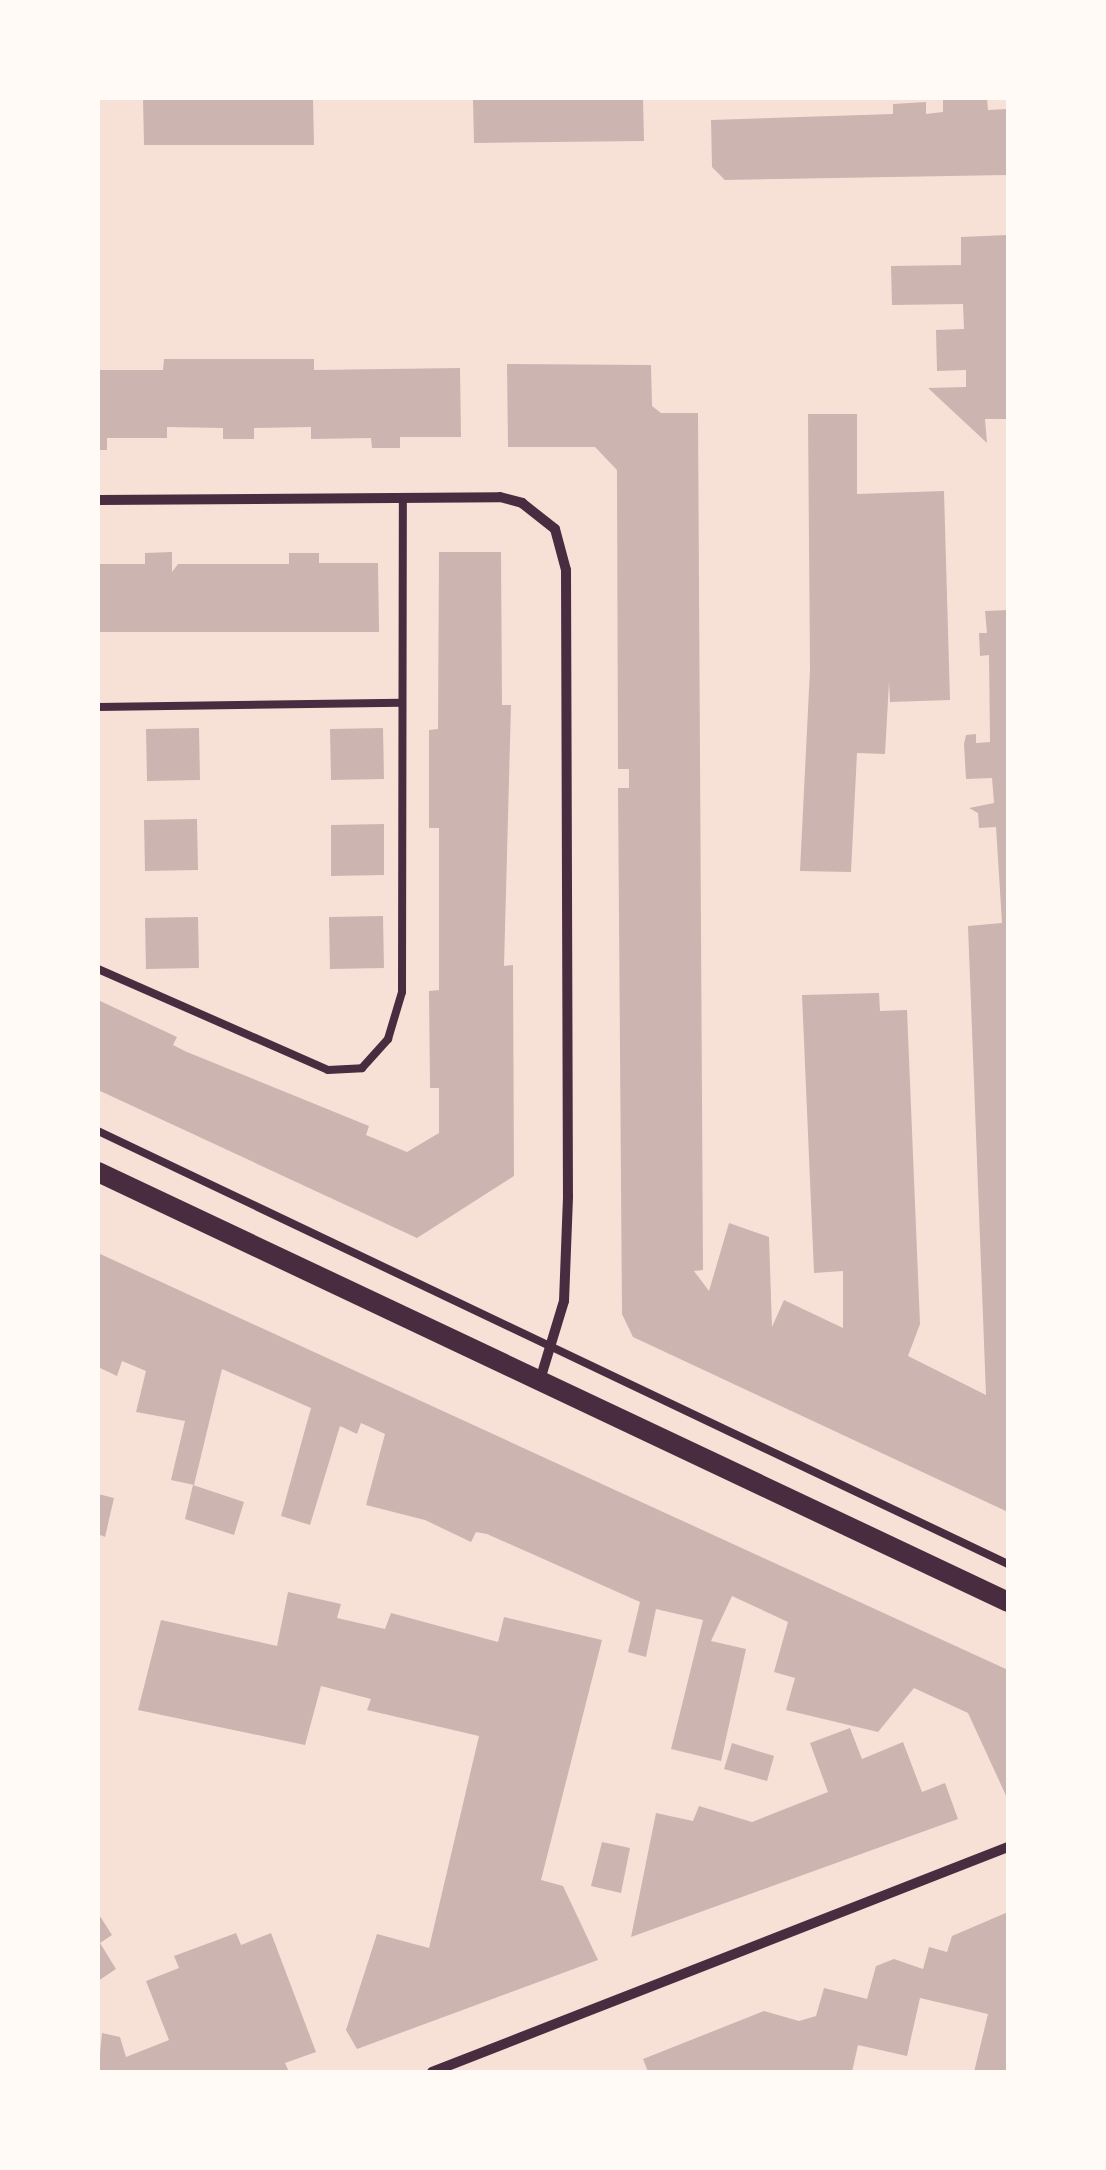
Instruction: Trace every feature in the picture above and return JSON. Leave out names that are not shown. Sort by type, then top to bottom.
[{"type":"main road","points":[[98,1172],[1008,1602]]},
{"type":"street","points":[[98,500],[403,499],[522,503],[556,529],[562,546],[568,1196],[564,1301],[540,1380]]},
{"type":"street","points":[[432,2072],[1008,1847]]},
{"type":"lane","points":[[98,969],[310,1065],[362,1068],[388,1038],[402,992],[403,499]]},
{"type":"lane","points":[[98,707],[402,703]]},
{"type":"lane","points":[[98,1131],[1008,1564]]},
{"type":"building","points":[[143,98],[313,98],[314,145],[144,145]]},
{"type":"building","points":[[473,98],[643,98],[644,141],[474,143]]},
{"type":"building","points":[[943,98],[987,98],[988,110],[1008,109],[1008,175],[725,180],[712,167],[711,120],[893,114],[893,104],[926,102],[926,114],[943,112]]},
{"type":"building","points":[[1008,235],[1008,419],[985,419],[987,443],[928,388],[966,387],[966,370],[937,371],[936,330],[964,329],[963,304],[892,305],[891,266],[961,265],[961,237]]},
{"type":"building","points":[[164,359],[314,359],[314,370],[460,368],[461,437],[400,437],[400,448],[372,448],[371,438],[311,439],[311,427],[254,428],[254,439],[223,439],[223,428],[167,427],[167,438],[107,438],[107,450],[98,450],[98,370],[163,370]]},
{"type":"building","points":[[507,364],[651,365],[652,406],[661,413],[698,413],[703,1270],[694,1271],[709,1291],[729,1223],[769,1237],[772,1327],[784,1300],[843,1328],[843,1271],[814,1273],[802,995],[879,993],[880,1011],[907,1010],[920,1324],[908,1356],[986,1395],[968,926],[1002,923],[996,827],[979,828],[978,813],[969,808],[994,803],[992,778],[966,779],[964,744],[966,735],[976,734],[976,743],[990,742],[989,655],[980,656],[979,633],[987,633],[985,611],[1008,610],[1008,1512],[633,1337],[622,1314],[618,788],[629,788],[629,769],[618,769],[617,470],[595,447],[508,447]]},
{"type":"building","points":[[808,414],[857,414],[857,494],[944,491],[950,700],[890,702],[889,682],[885,754],[857,753],[851,872],[800,871],[810,669]]},
{"type":"building","points":[[172,552],[172,572],[178,564],[289,564],[289,553],[319,553],[319,563],[378,563],[379,632],[98,632],[98,564],[145,564],[145,553]]},
{"type":"building","points":[[439,552],[501,552],[502,705],[511,705],[504,966],[513,965],[514,1176],[417,1238],[98,1090],[98,1000],[177,1037],[173,1045],[187,1052],[369,1126],[366,1135],[407,1152],[439,1133],[439,1088],[430,1088],[429,991],[439,990],[439,828],[429,828],[429,730],[438,729]]},
{"type":"building","points":[[199,728],[200,780],[147,781],[146,729]]},
{"type":"building","points":[[383,728],[384,779],[331,780],[330,729]]},
{"type":"building","points":[[197,819],[198,870],[145,871],[144,820]]},
{"type":"building","points":[[384,824],[384,875],[331,876],[331,825]]},
{"type":"building","points":[[383,916],[384,968],[330,969],[329,917]]},
{"type":"building","points":[[198,917],[199,968],[146,969],[145,918]]},
{"type":"building","points":[[98,1253],[1008,1670],[1008,1800],[968,1713],[914,1688],[878,1732],[786,1710],[795,1678],[774,1672],[788,1622],[732,1596],[711,1641],[746,1649],[721,1761],[671,1749],[703,1620],[656,1609],[646,1657],[628,1652],[640,1602],[487,1534],[476,1532],[471,1542],[425,1520],[366,1505],[385,1434],[361,1423],[357,1434],[340,1426],[310,1525],[281,1516],[311,1408],[222,1369],[194,1485],[171,1480],[185,1421],[136,1412],[146,1371],[122,1361],[117,1376],[98,1367]]},
{"type":"building","points":[[193,1485],[244,1502],[234,1535],[185,1519]]},
{"type":"building","points":[[98,1494],[114,1498],[105,1537],[98,1534]]},
{"type":"building","points":[[288,1592],[341,1604],[337,1618],[385,1629],[391,1613],[498,1642],[504,1617],[602,1640],[541,1880],[563,1886],[598,1960],[357,2049],[346,2030],[377,1934],[429,1948],[479,1736],[367,1710],[371,1699],[321,1686],[305,1745],[138,1710],[161,1620],[277,1646]]},
{"type":"building","points":[[850,1728],[862,1759],[903,1742],[922,1792],[945,1783],[958,1819],[631,1937],[656,1813],[693,1821],[699,1806],[752,1822],[828,1792],[810,1743]]},
{"type":"building","points":[[732,1743],[774,1756],[767,1781],[724,1769]]},
{"type":"building","points":[[602,1842],[630,1848],[621,1893],[591,1886]]},
{"type":"building","points":[[1008,1912],[1008,2072],[974,2072],[988,2014],[920,1998],[907,2056],[858,2045],[852,2072],[648,2072],[643,2059],[764,2011],[799,2021],[816,2016],[824,1988],[867,1999],[876,1966],[894,1959],[923,1969],[929,1947],[947,1952],[952,1936]]},
{"type":"building","points":[[98,1913],[112,1935],[100,1943],[116,1969],[98,1981]]},
{"type":"building","points":[[236,1933],[241,1945],[271,1933],[316,2052],[285,2063],[289,2072],[98,2072],[102,2033],[120,2037],[126,2057],[169,2040],[146,1981],[179,1968],[174,1956]]}]
